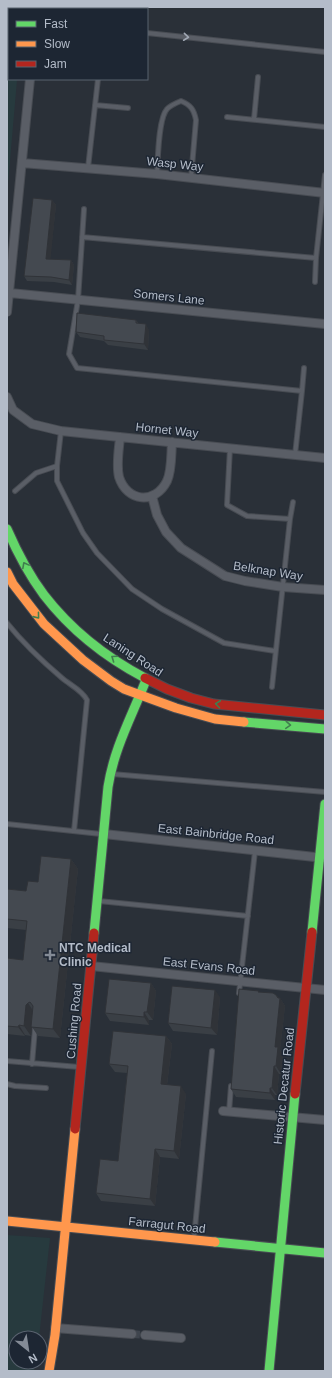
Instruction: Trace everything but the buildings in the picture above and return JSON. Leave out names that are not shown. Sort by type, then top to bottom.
[{"type":"street","points":[[7,312],[30,80]]},
{"type":"street","name":"Wasp Way","points":[[22,163],[157,174],[324,193]]},
{"type":"street","name":"Somers Lane","points":[[10,293],[325,324]]},
{"type":"street","points":[[7,397],[10,412]]},
{"type":"street","name":"Hornet Way","points":[[10,412],[32,424],[61,431],[325,458]]},
{"type":"street","points":[[120,437],[118,466],[119,476],[124,487],[132,495],[144,498],[152,496],[162,490],[167,481],[170,471],[172,442]]},
{"type":"street","name":"Belknap Way","points":[[152,496],[157,515],[166,532],[181,548],[225,576],[282,587],[325,590]]},
{"type":"street","name":"Laning Road","points":[[7,529],[28,571],[44,595],[62,615],[90,641],[146,680],[176,694],[214,704],[325,715]]},
{"type":"street","points":[[7,572],[13,584],[44,624],[69,648],[111,681],[124,689],[140,696],[215,719],[325,729]]},
{"type":"street","name":"Cushing Road","points":[[49,1371],[66,1227],[110,774],[118,744],[146,680]]},
{"type":"street","name":"Historic Decatur Road","points":[[269,1371],[306,988],[322,858],[325,804]]},
{"type":"street","name":"East Bainbridge Road","points":[[104,834],[322,858]]},
{"type":"street","name":"East Evans Road","points":[[91,966],[325,990]]},
{"type":"street","points":[[226,1111],[325,1120]]},
{"type":"street","name":"Farragut Road","points":[[7,1221],[325,1253]]},
{"type":"street","points":[[55,1328],[132,1334]]},
{"type":"street","points":[[145,1335],[181,1338]]},
{"type":"lane","points":[[148,33],[325,52]]},
{"type":"lane","points":[[254,119],[258,77]]},
{"type":"lane","points":[[88,168],[98,80]]},
{"type":"lane","points":[[157,174],[162,120],[166,110],[172,105],[181,101],[188,104],[194,111],[196,120],[191,178]]},
{"type":"lane","points":[[95,105],[128,108]]},
{"type":"lane","points":[[228,117],[325,127]]},
{"type":"lane","points":[[315,282],[316,258],[325,175]]},
{"type":"lane","points":[[84,209],[78,300],[69,354],[77,368],[302,391]]},
{"type":"lane","points":[[82,237],[316,258]]},
{"type":"lane","points":[[295,455],[304,368]]},
{"type":"lane","points":[[61,431],[57,481],[83,533],[97,553],[132,589],[162,609],[224,643],[275,651]]},
{"type":"lane","points":[[230,448],[227,505],[247,516],[290,519]]},
{"type":"lane","points":[[15,491],[36,474],[57,466]]},
{"type":"lane","points":[[272,687],[290,519],[294,502]]},
{"type":"lane","points":[[7,623],[34,652],[88,700],[74,831]]},
{"type":"lane","points":[[110,774],[325,792]]},
{"type":"lane","points":[[7,824],[104,834]]},
{"type":"lane","points":[[239,998],[255,851]]},
{"type":"lane","points":[[98,901],[248,916]]},
{"type":"lane","points":[[32,1064],[36,1022]]},
{"type":"lane","points":[[194,1240],[212,1051]]},
{"type":"lane","points":[[7,1061],[82,1067]]},
{"type":"lane","points":[[226,1111],[232,1081]]},
{"type":"lane","points":[[7,1084],[46,1088]]},
{"type":"green space","points":[[7,79],[17,80],[7,195]]},
{"type":"green space","points":[[7,1235],[50,1238],[40,1330],[8,1330],[8,1370],[34,1371],[7,1371]]},
{"type":"tunnel","points":[[132,1334],[145,1335]]},
{"type":"traffic: fast","points":[[7,529],[28,571],[44,595],[66,620],[103,652],[145,678]]},
{"type":"traffic: fast","points":[[94,933],[108,787],[114,759],[146,680]]},
{"type":"traffic: fast","points":[[244,722],[325,729]]},
{"type":"traffic: fast","points":[[312,932],[325,804]]},
{"type":"traffic: fast","points":[[269,1371],[295,1094]]},
{"type":"traffic: fast","points":[[215,1242],[325,1253]]},
{"type":"traffic: slow","points":[[7,572],[13,584],[44,624],[83,660],[111,681],[124,689],[176,708],[215,719],[244,722]]},
{"type":"traffic: slow","points":[[49,1371],[55,1335],[75,1129]]},
{"type":"traffic: slow","points":[[7,1221],[215,1242]]},
{"type":"traffic: jam","points":[[145,678],[167,689],[191,698],[214,704],[325,715]]},
{"type":"traffic: jam","points":[[295,1094],[312,932]]},
{"type":"traffic: jam","points":[[75,1129],[94,933]]},
{"type":"place","name":"NTC Medical Clinic","points":[[50,955]]}]
